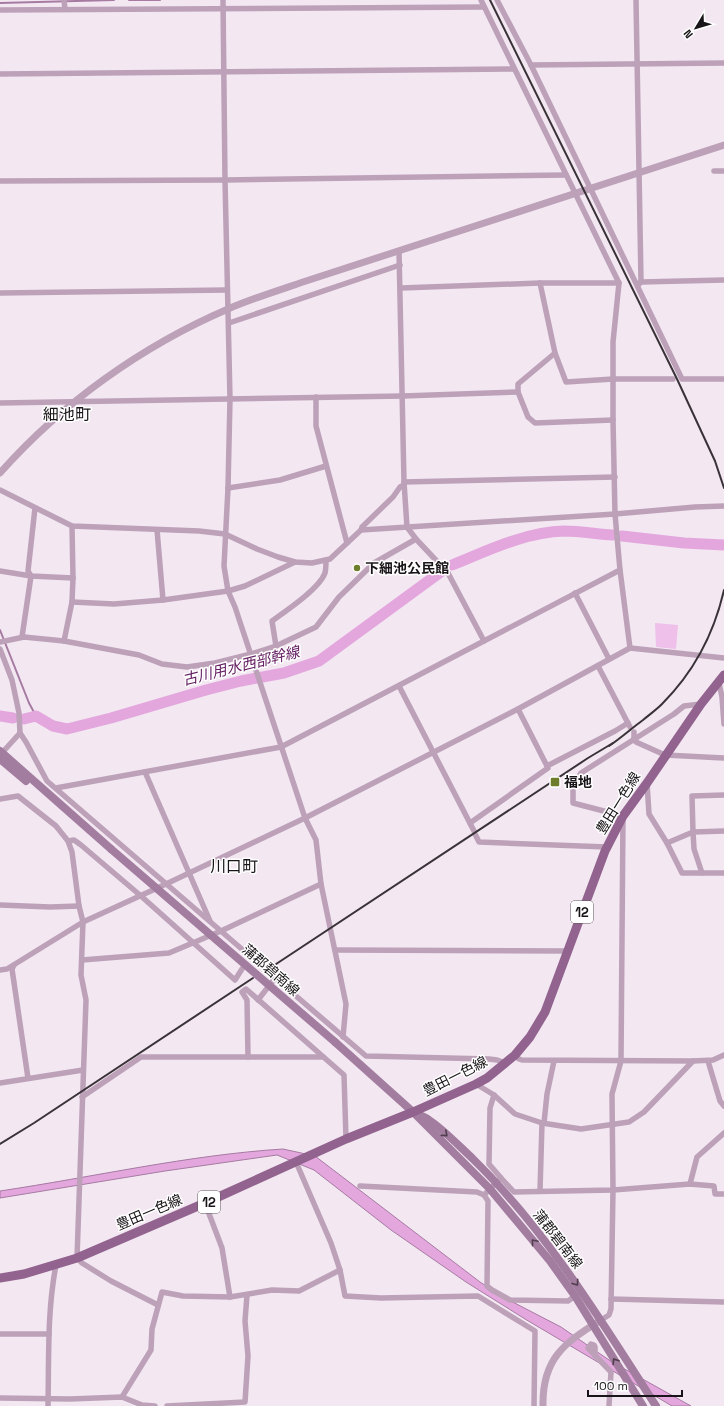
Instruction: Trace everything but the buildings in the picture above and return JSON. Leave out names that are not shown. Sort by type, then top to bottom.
[{"type":"main road","name":"豊田一色線","points":[[0,1278],[24,1274],[77,1258],[205,1203],[346,1139],[476,1084],[487,1078],[506,1063],[530,1037],[545,1012],[607,847],[623,816],[701,704],[721,679]]},
{"type":"main road","name":"蒲郡碧南線","points":[[1,755],[335,1042],[412,1112],[550,1261],[575,1296],[643,1406]]},
{"type":"main road","name":"蒲郡碧南線","points":[[412,1112],[429,1120],[499,1180],[557,1256],[601,1320],[656,1406]]},
{"type":"street","points":[[64,0],[64,9]]},
{"type":"street","points":[[223,0],[230,399],[224,566],[228,591],[251,654],[305,818],[316,840],[321,884],[346,1004],[343,1037]]},
{"type":"street","points":[[480,0],[619,283],[613,342],[614,477],[620,570],[630,648]]},
{"type":"street","points":[[497,0],[640,284],[682,379],[724,379]]},
{"type":"street","points":[[636,0],[640,284]]},
{"type":"street","points":[[0,10],[484,7]]},
{"type":"street","points":[[530,65],[724,63]]},
{"type":"street","points":[[0,74],[513,69]]},
{"type":"street","points":[[0,473],[45,427],[75,401],[125,365],[161,342],[228,309],[306,281],[724,145]]},
{"type":"street","points":[[714,171],[724,171]]},
{"type":"street","points":[[0,181],[225,180],[566,175]]},
{"type":"street","points":[[399,251],[401,288],[404,483],[407,527],[416,539],[448,573],[484,641]]},
{"type":"street","points":[[229,323],[400,265]]},
{"type":"street","points":[[640,284],[724,280]]},
{"type":"street","points":[[401,288],[540,283],[619,283]]},
{"type":"street","points":[[540,283],[555,353],[566,382],[614,379],[673,379]]},
{"type":"street","points":[[0,292],[227,290]]},
{"type":"street","points":[[555,353],[518,384],[518,392],[528,416],[535,423],[613,420]]},
{"type":"street","points":[[0,403],[403,396],[518,392]]},
{"type":"street","points":[[316,397],[316,426],[348,542]]},
{"type":"street","points":[[228,488],[280,480],[326,466]]},
{"type":"street","points":[[0,490],[72,526],[199,531],[225,534],[257,550],[295,562],[312,563],[326,560],[340,550],[393,497],[404,483],[614,477]]},
{"type":"street","points":[[361,530],[724,506]]},
{"type":"street","points":[[22,637],[31,576],[28,571],[35,508]]},
{"type":"street","points":[[64,641],[72,602],[72,526]]},
{"type":"street","points":[[156,530],[163,600]]},
{"type":"street","points":[[0,642],[22,637],[64,641],[139,655],[162,664],[187,667],[215,663],[276,646],[316,627],[339,597],[374,563],[416,539]]},
{"type":"street","points":[[276,646],[272,621],[307,595],[323,576],[325,572],[326,560]]},
{"type":"street","points":[[72,602],[114,604],[163,600],[228,591],[245,586],[262,576],[295,562]]},
{"type":"street","points":[[56,788],[281,747],[620,570]]},
{"type":"street","points":[[0,571],[31,576],[73,578]]},
{"type":"street","points":[[575,593],[609,659]]},
{"type":"street","points":[[0,970],[7,969],[14,965],[83,922],[305,818],[518,709],[630,648],[724,658]]},
{"type":"street","points":[[0,649],[12,680],[19,713],[20,733],[47,782],[56,788],[251,956]]},
{"type":"street","points":[[470,823],[548,768],[547,766],[629,725],[598,666]]},
{"type":"street","points":[[721,679],[724,724]]},
{"type":"street","points":[[399,686],[480,842],[607,847]]},
{"type":"street","points":[[543,1406],[546,1379],[553,1360],[559,1350],[570,1340],[609,1315],[611,1309],[613,1190],[612,1094],[621,1061],[623,816],[573,802],[572,785],[581,773],[634,736],[674,714],[684,706],[701,704]]},
{"type":"street","points":[[518,709],[547,766]]},
{"type":"street","points":[[1,755],[20,733]]},
{"type":"street","points":[[634,736],[636,742],[665,755],[724,758]]},
{"type":"street","points":[[145,772],[211,923]]},
{"type":"street","points":[[647,783],[649,814],[667,843],[682,873],[724,873]]},
{"type":"street","points":[[702,873],[694,849],[692,796],[724,795]]},
{"type":"street","points":[[0,799],[18,796],[36,809],[56,826],[68,841],[72,852],[79,906],[83,922],[81,975],[86,1000],[77,1258],[82,1263],[112,1281],[158,1305]]},
{"type":"street","points":[[667,843],[693,832],[724,831]]},
{"type":"street","points":[[68,841],[74,840],[81,845],[141,896],[235,980],[242,969]]},
{"type":"street","points":[[82,960],[169,953],[221,931],[321,884]]},
{"type":"street","points":[[0,905],[50,907],[79,906]]},
{"type":"street","points":[[335,950],[567,951]]},
{"type":"street","points":[[14,965],[12,969],[28,1078]]},
{"type":"street","points":[[258,1000],[275,978],[366,1056],[489,1059],[506,1063]]},
{"type":"street","points":[[248,1057],[247,1000],[242,992],[246,989],[344,1075],[346,1139]]},
{"type":"street","points":[[515,1055],[522,1060],[554,1061],[708,1061],[724,1055]]},
{"type":"street","points":[[82,1096],[141,1056],[323,1057]]},
{"type":"street","points":[[540,1191],[543,1123],[554,1061]]},
{"type":"street","points":[[476,1084],[494,1095],[515,1114],[543,1123],[581,1129],[629,1122],[644,1112],[693,1061]]},
{"type":"street","points":[[708,1061],[720,1100],[724,1106]]},
{"type":"street","points":[[0,1083],[83,1070]]},
{"type":"street","points":[[494,1095],[490,1108],[489,1164],[499,1180],[514,1192],[613,1190],[690,1184],[714,1186],[715,1194],[724,1194]]},
{"type":"street","points":[[690,1184],[697,1158],[724,1133]]},
{"type":"street","points":[[296,1162],[331,1243],[340,1270],[345,1296],[381,1298],[478,1296],[534,1331],[534,1406]]},
{"type":"street","points":[[360,1186],[487,1192],[499,1180]]},
{"type":"street","points":[[487,1192],[487,1286],[510,1300],[568,1301],[575,1296]]},
{"type":"street","points":[[205,1203],[222,1248],[230,1297]]},
{"type":"street","points":[[48,1406],[49,1334],[56,1265]]},
{"type":"street","points":[[122,1397],[151,1350],[152,1329],[162,1292],[184,1296],[230,1297],[272,1290],[299,1291],[340,1270]]},
{"type":"street","points":[[167,1406],[245,1402],[248,1356],[245,1321],[247,1295]]},
{"type":"street","points":[[611,1300],[724,1302]]},
{"type":"street","points":[[0,1334],[49,1334]]},
{"type":"street","points":[[595,1356],[611,1372],[609,1406]]},
{"type":"street","points":[[0,1398],[122,1397],[142,1404],[155,1406]]},
{"type":"shaded area","points":[[655,623],[678,625],[676,649],[656,647]]},
{"type":"shaded area","points":[[283,1149],[315,1156],[480,1282],[503,1297],[561,1327],[612,1362],[691,1406],[672,1406],[525,1319],[466,1282],[391,1230],[314,1170],[277,1155],[165,1171],[0,1198],[0,1191],[176,1161]]},
{"type":"waterway","points":[[0,3],[114,0]]},
{"type":"waterway","points":[[129,0],[160,0]]},
{"type":"waterway","name":"古川用水西部幹線","points":[[452,565],[506,543],[549,532],[576,531],[613,535]]},
{"type":"waterway","name":"古川用水西部幹線","points":[[622,536],[684,543],[724,545]]},
{"type":"waterway","name":"古川用水西部幹線","points":[[24,719],[36,716],[53,726],[67,729],[111,718],[206,690],[241,681],[284,673],[319,661],[442,571]]},
{"type":"waterway","points":[[0,630],[29,703],[36,716]]},
{"type":"waterway","name":"古川用水西部幹線","points":[[0,716],[13,718]]},
{"type":"railway","points":[[490,0],[677,379],[715,461],[724,488]]},
{"type":"railway","points":[[609,746],[662,704],[684,679],[701,652],[715,622],[724,590]]},
{"type":"railway","points":[[264,972],[613,743]]},
{"type":"railway","points":[[0,1144],[253,978]]},
{"type":"place","name":"下細池公民館","points":[[357,568]]},
{"type":"place","name":"福地","points":[[555,782]]},
{"type":"district","name":"細池町","points":[[67,414]]},
{"type":"district","name":"川口町","points":[[234,866]]}]
